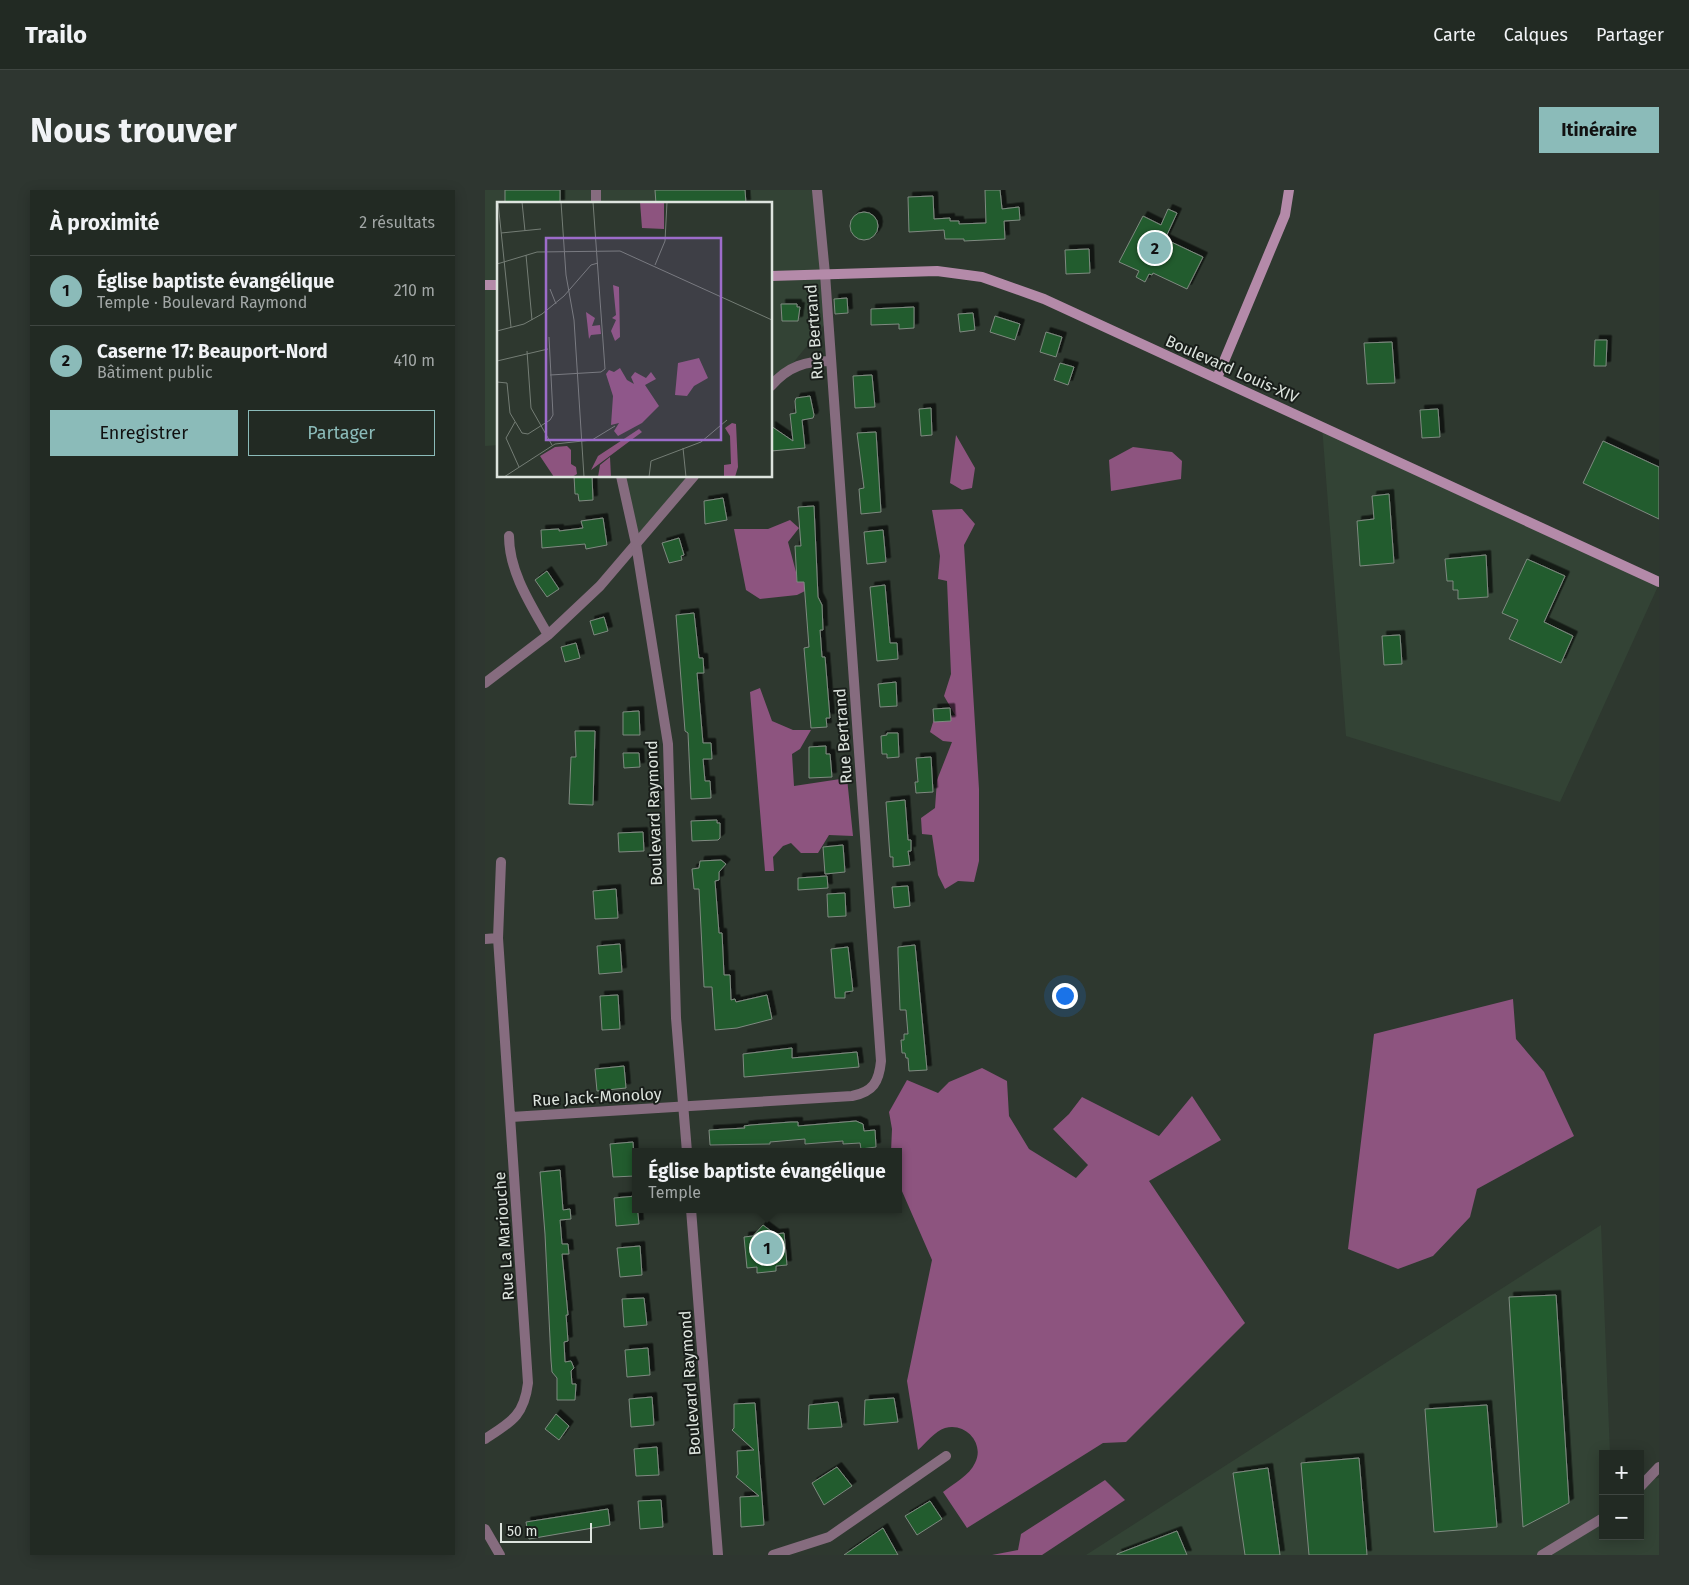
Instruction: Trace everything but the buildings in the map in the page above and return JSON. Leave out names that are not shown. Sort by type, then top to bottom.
[{"type":"main road","points":[[1217,378],[1285,215],[1289,190]]},
{"type":"main road","name":"Boulevard Louis-XIV","points":[[773,276],[937,271],[982,277],[1044,299],[1659,582]]},
{"type":"street","name":"Rue Bertrand","points":[[684,1107],[852,1096],[866,1093],[875,1085],[879,1074],[880,1051],[825,274],[817,190]]},
{"type":"street","points":[[773,384],[782,373],[796,365],[816,361],[831,361]]},
{"type":"street","name":"Boulevard Raymond","points":[[621,478],[636,544],[668,744],[676,1018],[687,1148]]},
{"type":"street","points":[[485,683],[548,636],[600,586],[692,478]]},
{"type":"street","points":[[509,536],[509,550],[525,595],[548,636]]},
{"type":"street","name":"Rue La Mariouche","points":[[485,1439],[511,1422],[521,1411],[526,1398],[528,1383],[498,938],[501,862]]},
{"type":"street","points":[[485,939],[498,938]]},
{"type":"street","name":"Rue Jack-Monoloy","points":[[511,1117],[684,1107]]},
{"type":"street","name":"Boulevard Raymond","points":[[691,1213],[718,1555]]},
{"type":"street","points":[[773,1555],[829,1537],[946,1456]]},
{"type":"street","points":[[1644,1483],[1659,1467]]},
{"type":"street","points":[[1542,1555],[1599,1520]]},
{"type":"street","points":[[485,1529],[500,1555]]},
{"type":"shaded area","points":[[485,190],[817,190],[828,320],[773,388],[773,202],[497,202],[497,445],[485,446]]},
{"type":"shaded area","points":[[1322,426],[1659,584],[1560,802],[1346,736]]},
{"type":"shaded area","points":[[956,435],[975,468],[972,488],[962,490],[950,483]]},
{"type":"shaded area","points":[[1133,447],[1172,452],[1182,461],[1181,479],[1111,491],[1109,460]]},
{"type":"shaded area","points":[[621,478],[695,478],[636,544]]},
{"type":"shaded area","points":[[962,509],[975,524],[964,545],[979,789],[979,861],[974,882],[958,881],[945,889],[938,875],[932,835],[922,834],[921,818],[935,808],[937,780],[952,742],[943,741],[930,732],[934,719],[955,715],[944,696],[951,674],[947,581],[938,579],[940,556],[932,510]]},
{"type":"shaded area","points":[[790,520],[799,528],[788,542],[796,572],[815,586],[797,595],[760,599],[746,590],[734,529],[768,529]]},
{"type":"shaded area","points":[[760,688],[772,721],[793,730],[811,730],[800,749],[792,754],[794,786],[847,778],[853,836],[829,835],[818,853],[801,853],[791,843],[783,846],[773,857],[774,871],[765,871],[750,692]]},
{"type":"shaded area","points":[[1513,999],[1516,1039],[1544,1072],[1574,1136],[1477,1189],[1470,1217],[1433,1256],[1398,1269],[1348,1249],[1374,1034]]},
{"type":"shaded area","points":[[982,1068],[1007,1081],[1009,1116],[1029,1149],[1076,1178],[1088,1165],[1053,1129],[1069,1114],[1082,1097],[1159,1136],[1192,1096],[1221,1140],[1149,1181],[1245,1323],[1126,1442],[1103,1443],[967,1528],[943,1492],[973,1467],[977,1456],[977,1449],[972,1436],[960,1428],[945,1428],[934,1434],[918,1450],[907,1381],[932,1260],[902,1191],[902,1148],[891,1148],[892,1129],[889,1112],[907,1080],[938,1093],[949,1082]]},
{"type":"shaded area","points":[[1601,1225],[1610,1450],[1599,1450],[1599,1540],[1644,1540],[1644,1480],[1659,1478],[1659,1555],[1086,1555]]},
{"type":"shaded area","points":[[1105,1480],[1125,1500],[1042,1555],[992,1555],[1018,1550],[1021,1534]]},
{"type":"place","name":"Caserne 17: Beauport-Nord","points":[[1155,248]]},
{"type":"place","name":"Église baptiste évangélique","points":[[767,1248]]}]
